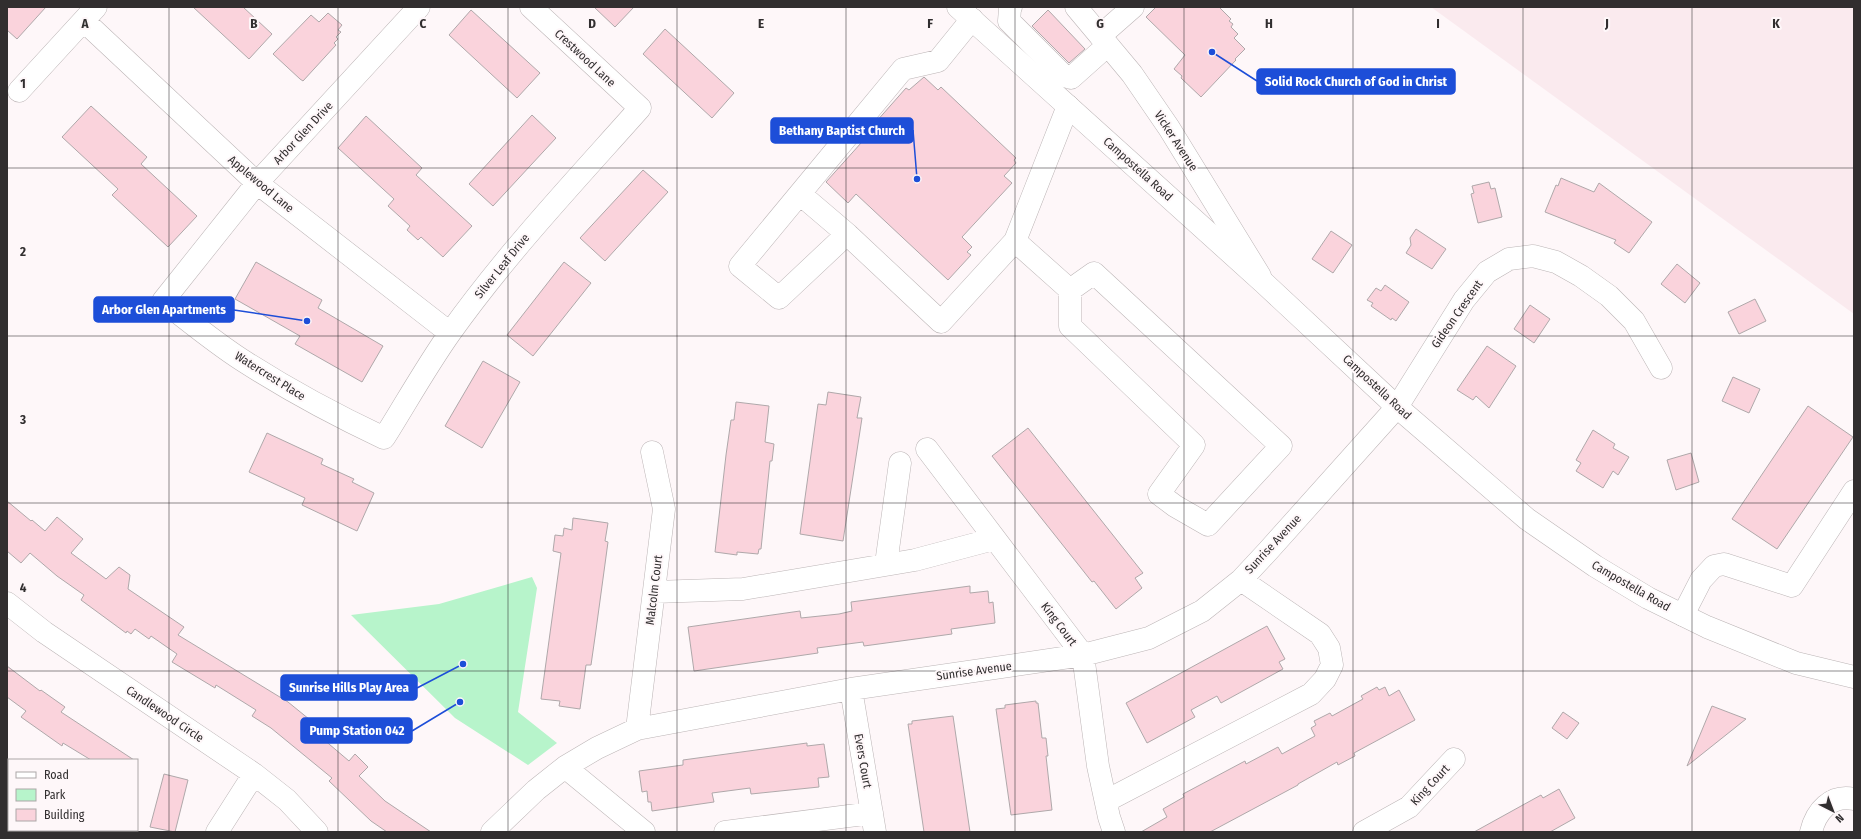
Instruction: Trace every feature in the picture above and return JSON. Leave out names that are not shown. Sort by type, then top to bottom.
[{"type":"street","name":"Arbor Glen Drive","points":[[163,301],[257,183],[419,7]]},
{"type":"street","name":"Crestwood Lane","points":[[531,7],[640,108]]},
{"type":"street","points":[[1011,7],[1009,21],[1064,76],[1071,78],[1133,7]]},
{"type":"street","name":"Vicker Avenue","points":[[1076,7],[1132,74],[1169,128],[1264,283]]},
{"type":"street","points":[[847,234],[779,298],[740,266],[903,69],[938,61],[965,13]]},
{"type":"street","name":"Campostella Road","points":[[965,13],[1264,283],[1398,407],[1527,519],[1595,566],[1648,598],[1707,627],[1796,663],[1854,676]]},
{"type":"street","name":"Applewood Lane","points":[[90,14],[257,183],[450,333]]},
{"type":"street","points":[[19,91],[90,14]]},
{"type":"street","points":[[800,194],[847,234],[941,322],[1015,241],[1068,106]]},
{"type":"street","name":"Silver Leaf Drive","points":[[384,438],[450,333],[491,278],[534,226],[640,108]]},
{"type":"street","points":[[1015,241],[1070,290],[1070,326],[1194,445],[1160,494],[1175,506],[1208,525],[1281,446],[1094,273],[1070,290]]},
{"type":"street","name":"Gideon Crescent","points":[[1398,407],[1464,300],[1487,272],[1509,259],[1533,256],[1556,262],[1587,280],[1609,296],[1634,321],[1661,368]]},
{"type":"street","name":"Watercrest Place","points":[[163,301],[235,355],[289,390],[384,438]]},
{"type":"street","name":"Sunrise Avenue","points":[[492,832],[536,790],[565,767],[597,748],[637,729],[851,689],[1082,656],[1150,638],[1202,611],[1241,580],[1398,407]]},
{"type":"street","name":"King Court","points":[[927,449],[1082,656],[1098,766],[1114,832]]},
{"type":"street","name":"Malcolm Court","points":[[637,729],[664,509],[652,452]]},
{"type":"street","points":[[886,564],[900,463]]},
{"type":"street","points":[[1683,615],[1701,580],[1714,566],[1724,564],[1792,586],[1854,490]]},
{"type":"street","points":[[654,592],[743,589],[915,560],[994,539]]},
{"type":"street","points":[[1106,801],[1311,694],[1325,679],[1332,665],[1329,648],[1320,634],[1241,580]]},
{"type":"street","name":"Candlewood Circle","points":[[7,603],[44,632],[254,774],[287,800],[317,832]]},
{"type":"street","name":"Evers Court","points":[[851,689],[873,822]]},
{"type":"street","name":"King Court","points":[[1364,832],[1409,807],[1454,759]]},
{"type":"street","points":[[565,767],[644,832]]},
{"type":"street","points":[[217,832],[254,774]]},
{"type":"street","points":[[1811,832],[1813,824],[1828,802],[1845,797],[1854,799]]},
{"type":"street","points":[[725,832],[873,822]]},
{"type":"shaded area","points":[[1431,7],[1854,7],[1854,314]]},
{"type":"green space","points":[[532,577],[537,588],[518,712],[557,743],[528,765],[455,718],[351,615],[439,604]]},
{"type":"building","points":[[7,7],[46,7],[17,39],[7,30]]},
{"type":"building","points":[[193,7],[243,7],[272,34],[249,59]]},
{"type":"building","points":[[594,7],[634,7],[615,27]]},
{"type":"building","points":[[1156,7],[1219,7],[1231,19],[1229,21],[1233,24],[1231,27],[1238,34],[1234,38],[1245,49],[1201,97],[1181,78],[1182,76],[1174,69],[1185,55],[1146,17]]},
{"type":"building","points":[[471,10],[540,73],[517,98],[449,35]]},
{"type":"building","points":[[1048,10],[1085,49],[1069,63],[1032,26]]},
{"type":"building","points":[[328,13],[342,25],[338,30],[341,32],[336,37],[338,39],[334,43],[336,45],[303,81],[273,54],[311,15],[319,22]]},
{"type":"building","points":[[665,29],[734,93],[712,118],[643,54]]},
{"type":"building","points":[[924,77],[938,90],[941,87],[1016,158],[1014,160],[1016,163],[1004,176],[1012,183],[962,237],[972,247],[967,252],[971,255],[948,280],[856,194],[848,203],[826,182],[870,133],[868,131],[906,88],[909,90]]},
{"type":"building","points":[[91,106],[147,157],[141,164],[197,216],[168,247],[112,195],[118,189],[62,137]]},
{"type":"building","points":[[532,115],[556,138],[493,206],[469,184]]},
{"type":"building","points":[[366,116],[422,168],[416,175],[472,226],[443,257],[421,237],[418,240],[407,230],[410,226],[388,206],[394,199],[338,148]]},
{"type":"building","points":[[643,170],[668,192],[605,261],[580,238]]},
{"type":"building","points":[[1561,178],[1594,192],[1599,183],[1652,222],[1629,253],[1614,243],[1616,240],[1545,212],[1556,185],[1558,186]]},
{"type":"building","points":[[1489,182],[1491,189],[1495,188],[1502,217],[1478,223],[1471,194],[1474,193],[1472,186]]},
{"type":"building","points":[[1416,229],[1446,249],[1432,269],[1406,253],[1411,245],[1410,238]]},
{"type":"building","points":[[1331,231],[1352,245],[1333,273],[1312,259]]},
{"type":"building","points":[[256,262],[322,300],[318,308],[383,346],[362,382],[295,344],[300,336],[235,299]]},
{"type":"building","points":[[564,262],[591,283],[533,356],[507,335]]},
{"type":"building","points":[[1677,264],[1700,283],[1685,303],[1661,284]]},
{"type":"building","points":[[1385,285],[1409,302],[1396,321],[1392,318],[1391,320],[1371,306],[1373,303],[1367,300],[1376,288],[1381,291]]},
{"type":"building","points":[[1755,299],[1766,321],[1739,334],[1728,312]]},
{"type":"building","points":[[1530,305],[1550,319],[1534,343],[1514,329]]},
{"type":"building","points":[[1487,346],[1516,366],[1489,408],[1476,396],[1473,400],[1457,390]]},
{"type":"building","points":[[483,361],[520,382],[482,448],[445,426]]},
{"type":"building","points":[[1733,377],[1760,389],[1749,413],[1722,401]]},
{"type":"building","points":[[828,392],[861,397],[857,418],[862,418],[843,541],[800,534],[818,404],[826,405]]},
{"type":"building","points":[[736,402],[769,406],[765,442],[774,444],[772,461],[770,461],[761,549],[759,549],[758,554],[737,552],[737,555],[715,552],[726,455],[731,420],[734,420]]},
{"type":"building","points":[[1808,406],[1853,437],[1777,549],[1732,519]]},
{"type":"building","points":[[1028,428],[1143,573],[1135,578],[1142,588],[1116,609],[1094,581],[1092,582],[992,456]]},
{"type":"building","points":[[1593,430],[1615,444],[1613,448],[1629,457],[1618,475],[1613,471],[1603,488],[1576,471],[1581,463],[1576,460]]},
{"type":"building","points":[[267,433],[323,459],[321,464],[354,479],[352,482],[374,493],[357,531],[302,505],[305,498],[249,472]]},
{"type":"building","points":[[1691,453],[1699,482],[1676,490],[1667,460]]},
{"type":"building","points":[[7,501],[45,531],[57,517],[83,539],[71,553],[106,579],[119,567],[130,575],[128,589],[184,627],[178,635],[288,702],[320,728],[316,733],[349,761],[355,754],[368,767],[359,776],[385,801],[431,832],[387,832],[371,821],[329,781],[332,778],[271,728],[252,716],[256,710],[216,685],[215,688],[172,662],[177,654],[151,636],[149,639],[135,629],[131,634],[127,631],[126,633],[81,600],[84,595],[57,576],[30,553],[21,563],[7,551]]},
{"type":"building","points":[[573,518],[608,523],[605,541],[608,542],[591,665],[586,665],[580,709],[559,706],[560,701],[541,699],[561,553],[553,551],[555,535],[563,536],[564,528],[572,530]]},
{"type":"building","points":[[970,586],[970,593],[988,591],[989,603],[993,602],[995,623],[951,629],[952,634],[864,646],[863,642],[817,648],[818,653],[694,671],[688,627],[800,611],[801,618],[839,614],[852,611],[851,602]]},
{"type":"building","points":[[1267,626],[1285,659],[1279,662],[1283,669],[1221,703],[1217,696],[1191,710],[1195,717],[1147,743],[1126,703]]},
{"type":"building","points":[[7,666],[40,691],[41,690],[65,707],[61,712],[132,759],[89,759],[63,743],[62,746],[21,717],[26,711],[7,697]]},
{"type":"building","points":[[1377,687],[1379,690],[1385,687],[1389,696],[1399,690],[1415,720],[1354,753],[1355,756],[1338,765],[1337,762],[1298,785],[1210,832],[1141,832],[1167,817],[1163,809],[1184,797],[1183,794],[1245,761],[1246,764],[1278,747],[1282,754],[1315,736],[1311,728],[1316,725],[1314,721],[1330,713],[1332,716],[1363,699],[1361,696]]},
{"type":"building","points":[[1036,701],[1036,703],[1038,703],[1042,738],[1046,738],[1048,756],[1046,756],[1052,810],[1011,815],[996,709],[1005,708],[1005,705]]},
{"type":"building","points":[[1712,706],[1746,719],[1687,766]]},
{"type":"building","points":[[1563,712],[1579,723],[1567,739],[1552,728]]},
{"type":"building","points":[[953,716],[970,832],[924,832],[908,724],[912,724],[912,721]]},
{"type":"building","points":[[807,743],[807,746],[824,744],[829,777],[818,778],[819,787],[751,794],[750,788],[712,793],[714,802],[652,811],[651,802],[648,802],[647,791],[642,792],[639,771],[683,765],[683,760]]},
{"type":"building","points":[[164,774],[188,780],[175,832],[150,827]]},
{"type":"building","points":[[1559,789],[1575,818],[1550,832],[1474,832],[1541,795],[1543,798]]},
{"type":"place","name":"Solid Rock Church of God in Christ","points":[[1212,52]]},
{"type":"place","name":"Bethany Baptist Church","points":[[917,179]]},
{"type":"place","name":"Arbor Glen Apartments","points":[[307,321]]},
{"type":"place","name":"Sunrise Hills Play Area","points":[[463,664]]},
{"type":"place","name":"Pump Station 042","points":[[460,702]]}]
